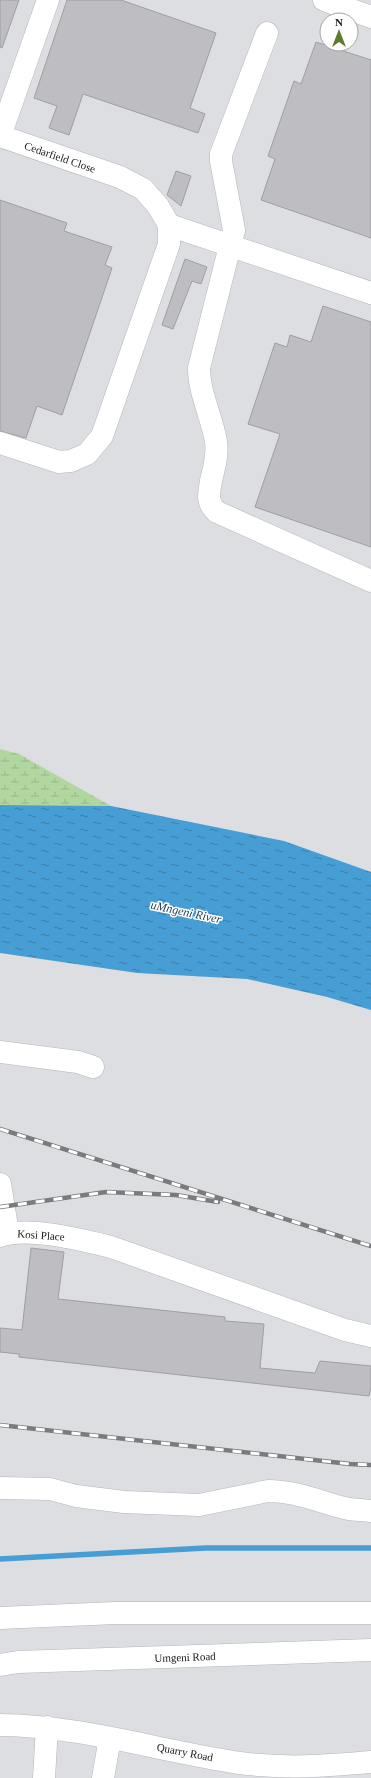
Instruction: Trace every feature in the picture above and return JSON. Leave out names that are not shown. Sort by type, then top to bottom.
[{"type":"main road","points":[[0,136],[48,0]]},
{"type":"main road","points":[[324,0],[371,17]]},
{"type":"main road","points":[[267,33],[221,154],[234,230],[199,368],[201,392],[216,442],[217,458],[208,494],[210,503],[217,512],[371,581]]},
{"type":"main road","name":"Cedarfield Close","points":[[0,136],[120,177],[143,189],[158,206],[169,226]]},
{"type":"main road","points":[[0,443],[59,462],[71,461],[87,454],[102,436],[169,244],[169,226],[371,292]]},
{"type":"main road","points":[[0,1052],[78,1062],[93,1067]]},
{"type":"main road","name":"Kosi Place","points":[[0,1184],[4,1235],[21,1233],[74,1238],[111,1247],[323,1322],[371,1336]]},
{"type":"main road","points":[[0,1488],[50,1489],[76,1496],[102,1500],[199,1505],[268,1491],[277,1491],[305,1496],[349,1509],[371,1511]]},
{"type":"main road","points":[[0,1618],[115,1613],[371,1613]]},
{"type":"main road","name":"Umgeni Road","points":[[0,1665],[26,1662],[371,1650]]},
{"type":"main road","name":"Quarry Road","points":[[0,1725],[47,1727],[119,1739],[210,1758],[271,1766],[299,1767],[371,1762]]},
{"type":"main road","points":[[44,1778],[47,1727]]},
{"type":"main road","points":[[103,1778],[119,1739]]},
{"type":"main road","points":[[117,1778],[119,1739]]},
{"type":"green space","points":[[0,749],[19,754],[111,806],[0,805]]},
{"type":"water","name":"uMngeni River","points":[[0,805],[111,806],[284,841],[371,872],[371,1010],[327,997],[247,979],[137,973],[0,953]]},
{"type":"building","points":[[0,0],[19,0],[2,48],[0,47]]},
{"type":"building","points":[[67,0],[121,0],[216,33],[190,108],[205,114],[198,133],[83,94],[69,135],[49,128],[57,106],[34,98]]},
{"type":"building","points":[[316,42],[319,43],[319,52],[347,52],[371,60],[371,238],[261,200],[275,159],[268,156],[294,81],[301,84]]},
{"type":"building","points":[[176,171],[191,176],[181,206],[167,195]]},
{"type":"building","points":[[0,200],[67,223],[64,231],[112,247],[105,265],[112,268],[62,415],[37,406],[26,438],[0,431]]},
{"type":"building","points":[[185,259],[207,267],[201,284],[192,281],[173,329],[162,325]]},
{"type":"building","points":[[323,306],[371,322],[371,547],[255,507],[280,434],[248,424],[275,343],[287,347],[290,335],[311,342]]},
{"type":"building","points":[[31,1248],[64,1252],[58,1299],[225,1317],[225,1321],[264,1324],[260,1368],[315,1373],[320,1361],[371,1366],[371,1387],[369,1396],[19,1357],[19,1354],[0,1352],[0,1328],[22,1330]]},
{"type":"waterway","points":[[0,1559],[206,1548],[371,1548]]},
{"type":"railway","points":[[0,1129],[371,1246]]},
{"type":"railway","points":[[0,1207],[106,1192],[176,1195],[218,1202]]},
{"type":"railway","points":[[0,1425],[350,1464],[371,1465]]}]
